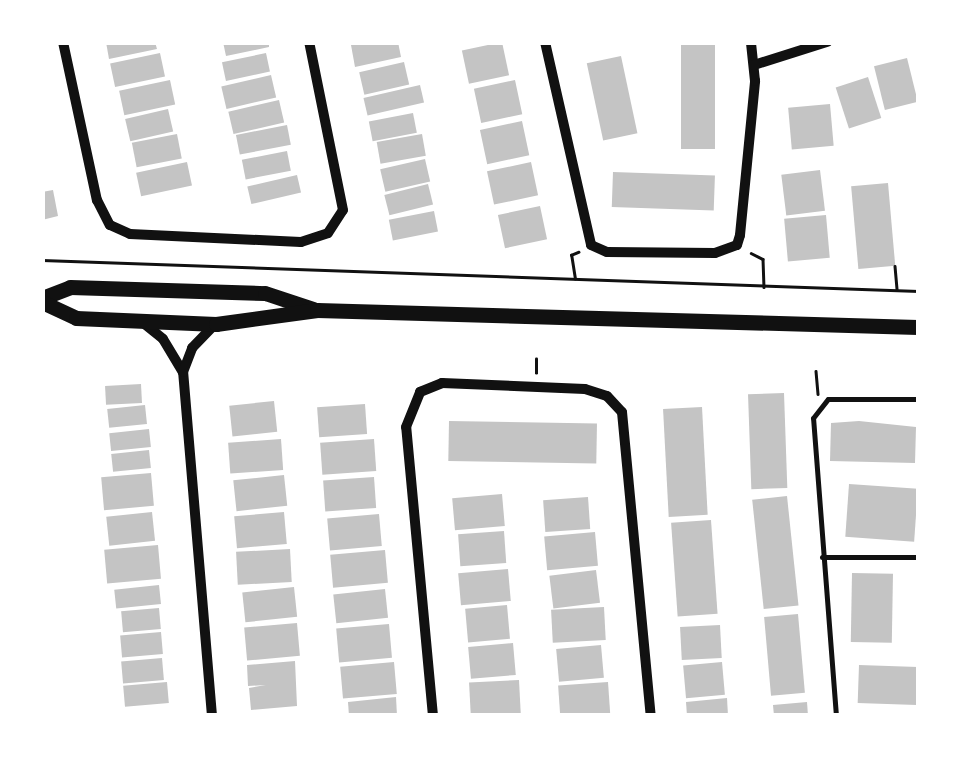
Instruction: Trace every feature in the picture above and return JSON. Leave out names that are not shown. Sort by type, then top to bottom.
[{"type":"main road","points":[[42,300],[70,287],[265,293],[317,310]]},
{"type":"main road","points":[[42,300],[76,318],[216,324],[317,310],[917,329]]},
{"type":"street","points":[[63,42],[96,200],[110,225],[130,234],[301,242],[328,233],[343,210],[309,42]]},
{"type":"street","points":[[545,42],[592,246],[608,252],[715,254],[737,245],[754,65],[751,42]]},
{"type":"street","points":[[754,65],[827,42]]},
{"type":"street","points":[[140,320],[164,340],[183,372]]},
{"type":"street","points":[[212,716],[183,372],[192,348],[216,324]]},
{"type":"street","points":[[433,716],[406,427],[420,392],[442,383],[585,390],[607,396],[622,412],[651,716]]},
{"type":"lane","points":[[836,716],[810,428],[823,404],[842,397],[918,399]]},
{"type":"lane","points":[[821,557],[918,557]]},
{"type":"path","points":[[737,245],[764,260],[764,287]]},
{"type":"path","points":[[575,280],[571,255],[592,246]]},
{"type":"path","points":[[42,260],[918,291]]},
{"type":"path","points":[[895,266],[898,291]]},
{"type":"path","points":[[816,371],[823,404]]},
{"type":"building","points":[[106,42],[155,42],[157,49],[109,59]]},
{"type":"building","points":[[223,42],[269,42],[269,47],[226,56]]},
{"type":"building","points":[[398,42],[401,57],[355,67],[351,45]]},
{"type":"building","points":[[502,42],[509,75],[469,84],[462,51]]},
{"type":"building","points":[[681,42],[715,42],[715,149],[681,149]]},
{"type":"building","points":[[160,53],[165,76],[115,87],[110,64]]},
{"type":"building","points":[[266,53],[270,72],[226,81],[222,62]]},
{"type":"building","points":[[621,56],[637,133],[603,141],[587,63]]},
{"type":"building","points":[[907,58],[918,102],[885,110],[874,66]]},
{"type":"building","points":[[404,62],[409,84],[364,95],[359,72]]},
{"type":"building","points":[[271,75],[276,97],[226,109],[221,86]]},
{"type":"building","points":[[868,77],[881,118],[849,128],[836,88]]},
{"type":"building","points":[[170,80],[175,104],[124,115],[119,91]]},
{"type":"building","points":[[515,80],[522,114],[481,123],[474,89]]},
{"type":"building","points":[[420,85],[424,103],[368,116],[363,98]]},
{"type":"building","points":[[279,100],[284,122],[234,134],[228,112]]},
{"type":"building","points":[[830,104],[834,146],[792,150],[788,108]]},
{"type":"building","points":[[168,109],[173,131],[130,141],[125,119]]},
{"type":"building","points":[[413,113],[417,133],[373,141],[369,122]]},
{"type":"building","points":[[522,121],[529,155],[487,164],[480,130]]},
{"type":"building","points":[[287,125],[291,145],[240,155],[236,135]]},
{"type":"building","points":[[177,134],[182,159],[137,167],[132,143]]},
{"type":"building","points":[[422,134],[426,156],[381,164],[377,142]]},
{"type":"building","points":[[287,151],[291,171],[246,179],[242,160]]},
{"type":"building","points":[[425,159],[430,181],[385,192],[380,169]]},
{"type":"building","points":[[187,162],[192,185],[141,196],[136,173]]},
{"type":"building","points":[[531,162],[538,195],[494,205],[487,171]]},
{"type":"building","points":[[820,170],[825,211],[786,215],[781,175]]},
{"type":"building","points":[[613,172],[715,176],[714,211],[612,207]]},
{"type":"building","points":[[297,175],[301,193],[251,204],[247,186]]},
{"type":"building","points":[[888,183],[895,266],[858,269],[851,186]]},
{"type":"building","points":[[428,184],[433,204],[389,215],[384,195]]},
{"type":"building","points":[[53,190],[58,216],[42,220],[42,192]]},
{"type":"building","points":[[540,206],[547,239],[505,248],[498,215]]},
{"type":"building","points":[[434,211],[438,232],[393,240],[389,220]]},
{"type":"building","points":[[826,215],[830,258],[788,261],[784,219]]},
{"type":"building","points":[[141,384],[142,403],[106,405],[105,386]]},
{"type":"building","points":[[784,393],[787,488],[751,489],[748,394]]},
{"type":"building","points":[[274,401],[277,432],[232,437],[229,406]]},
{"type":"building","points":[[365,404],[367,434],[319,437],[317,407]]},
{"type":"building","points":[[145,405],[147,424],[109,428],[107,409]]},
{"type":"building","points":[[702,407],[708,515],[669,517],[663,409]]},
{"type":"building","points":[[449,421],[597,424],[596,464],[448,461]]},
{"type":"building","points":[[859,421],[916,427],[915,463],[830,461],[831,423]]},
{"type":"building","points":[[149,429],[151,447],[111,451],[109,433]]},
{"type":"building","points":[[281,439],[283,470],[230,474],[228,443]]},
{"type":"building","points":[[374,439],[376,471],[322,475],[320,443]]},
{"type":"building","points":[[149,450],[151,468],[113,472],[111,454]]},
{"type":"building","points":[[151,473],[154,506],[104,510],[101,477]]},
{"type":"building","points":[[284,475],[287,506],[237,511],[233,480]]},
{"type":"building","points":[[374,477],[376,508],[325,511],[323,481]]},
{"type":"building","points":[[849,484],[918,489],[914,542],[845,537]]},
{"type":"building","points":[[502,494],[505,526],[455,530],[452,498]]},
{"type":"building","points":[[787,496],[798,605],[764,609],[752,500]]},
{"type":"building","points":[[588,497],[590,529],[545,532],[543,500]]},
{"type":"building","points":[[152,512],[155,541],[109,546],[106,517]]},
{"type":"building","points":[[284,512],[287,544],[237,548],[234,516]]},
{"type":"building","points":[[379,514],[382,546],[330,550],[327,519]]},
{"type":"building","points":[[711,520],[718,614],[678,617],[671,523]]},
{"type":"building","points":[[504,531],[506,563],[460,566],[458,534]]},
{"type":"building","points":[[595,532],[598,566],[547,570],[544,536]]},
{"type":"building","points":[[158,545],[161,579],[107,584],[104,550]]},
{"type":"building","points":[[290,549],[292,582],[238,585],[236,552]]},
{"type":"building","points":[[385,550],[388,583],[333,588],[330,555]]},
{"type":"building","points":[[508,569],[511,601],[461,605],[458,573]]},
{"type":"building","points":[[596,570],[600,603],[553,608],[549,576]]},
{"type":"building","points":[[852,573],[893,574],[892,643],[851,642]]},
{"type":"building","points":[[159,585],[161,604],[116,609],[114,590]]},
{"type":"building","points":[[294,587],[297,617],[245,622],[242,592]]},
{"type":"building","points":[[385,589],[388,618],[336,623],[333,594]]},
{"type":"building","points":[[507,605],[510,639],[468,643],[465,609]]},
{"type":"building","points":[[604,607],[606,640],[553,643],[551,610]]},
{"type":"building","points":[[159,608],[161,629],[123,632],[121,611]]},
{"type":"building","points":[[798,614],[805,693],[771,696],[764,617]]},
{"type":"building","points":[[297,623],[300,656],[247,660],[244,628]]},
{"type":"building","points":[[389,624],[392,658],[339,662],[336,629]]},
{"type":"building","points":[[720,625],[722,658],[682,660],[680,627]]},
{"type":"building","points":[[161,632],[163,654],[122,657],[120,636]]},
{"type":"building","points":[[513,643],[516,675],[471,679],[468,647]]},
{"type":"building","points":[[601,645],[604,678],[559,682],[556,649]]},
{"type":"building","points":[[162,658],[164,680],[123,683],[121,662]]},
{"type":"building","points":[[295,661],[297,706],[251,710],[249,688],[266,685],[248,686],[247,665]]},
{"type":"building","points":[[394,662],[397,694],[343,699],[340,667]]},
{"type":"building","points":[[722,662],[725,695],[686,698],[683,665]]},
{"type":"building","points":[[859,665],[918,667],[917,705],[858,703]]},
{"type":"building","points":[[519,680],[521,713],[471,716],[469,683]]},
{"type":"building","points":[[167,682],[169,703],[125,707],[123,686]]},
{"type":"building","points":[[608,682],[610,714],[560,716],[558,685]]},
{"type":"building","points":[[396,697],[397,716],[349,716],[348,702]]},
{"type":"building","points":[[727,698],[728,716],[687,716],[686,702]]},
{"type":"building","points":[[807,702],[808,716],[774,716],[773,705]]}]
